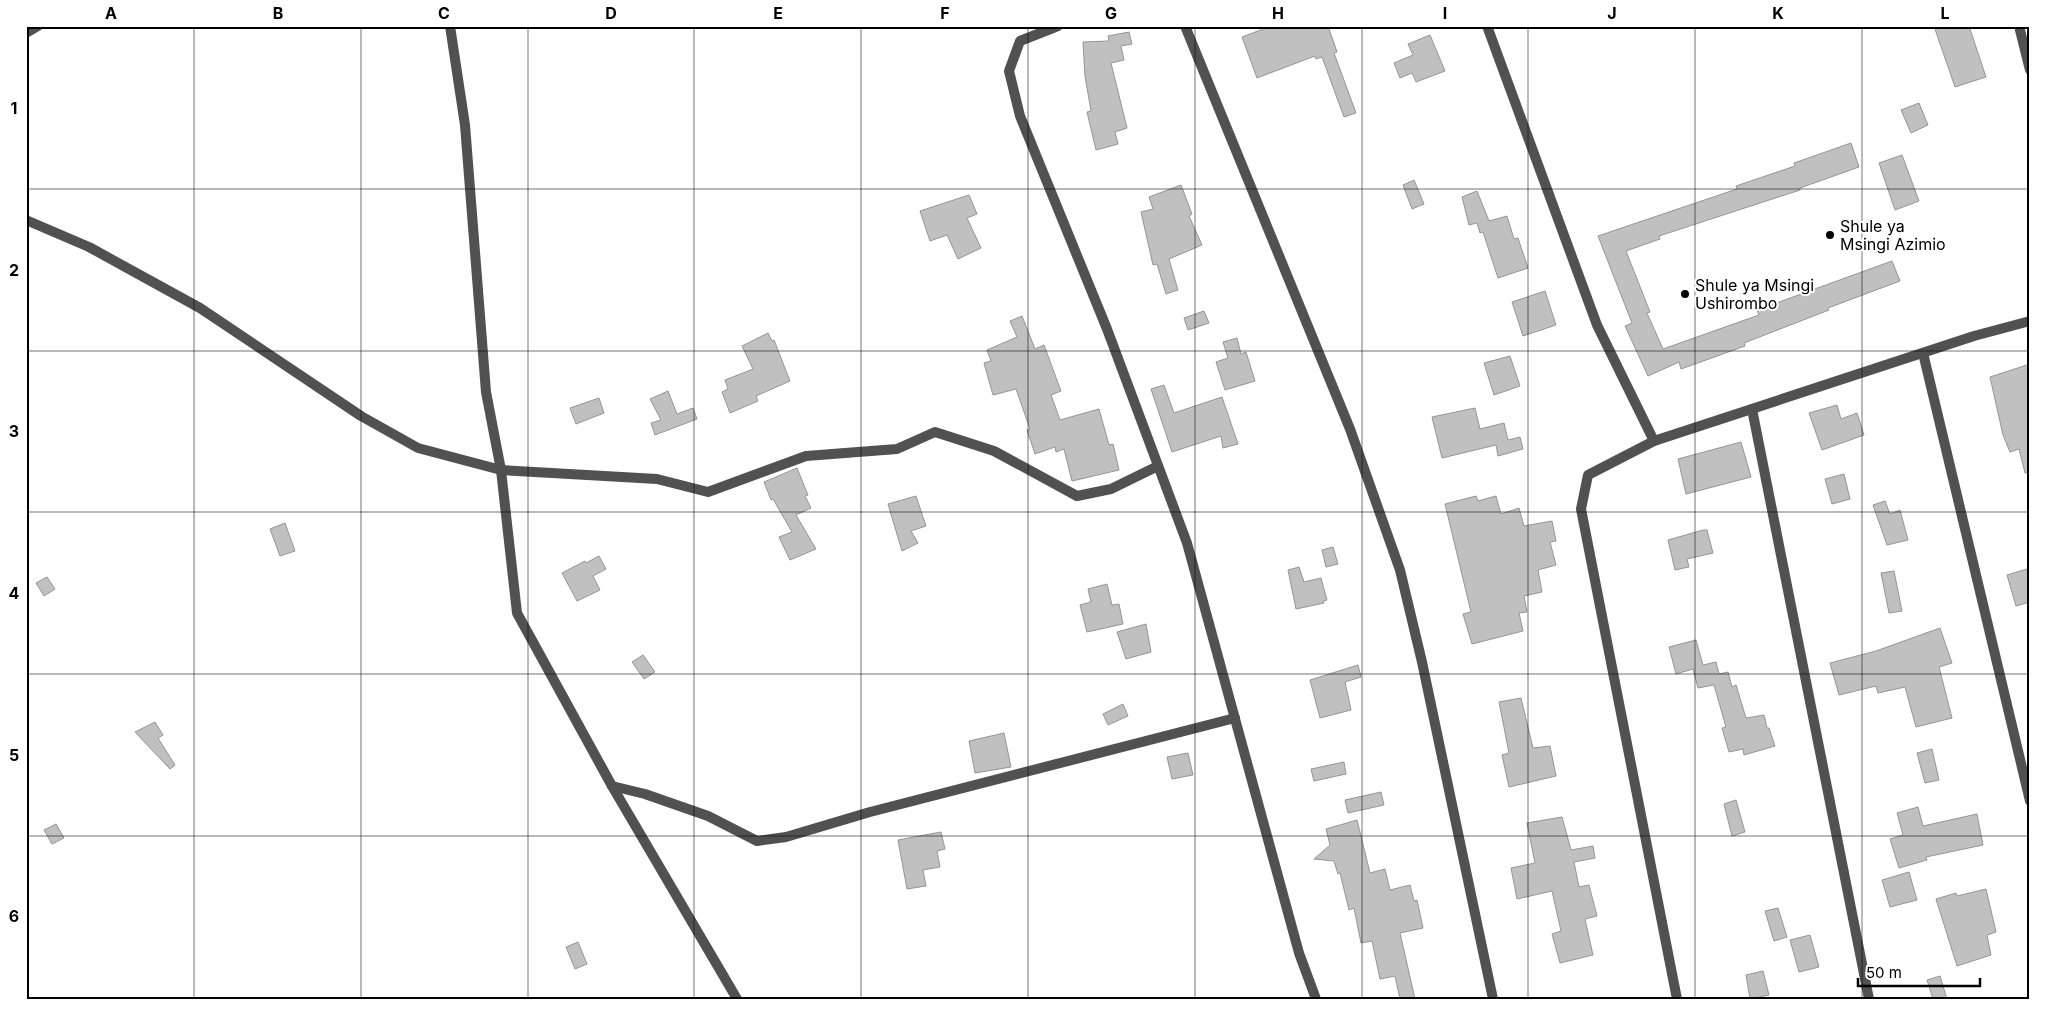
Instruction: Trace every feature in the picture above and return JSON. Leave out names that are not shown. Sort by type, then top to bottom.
[{"type":"street","points":[[26,33],[38,26]]},
{"type":"street","points":[[450,26],[465,125],[486,392],[501,470],[517,613],[612,786],[737,999]]},
{"type":"street","points":[[1058,26],[1020,41],[1009,71],[1020,116],[1107,329],[1187,543],[1299,953],[1316,999]]},
{"type":"street","points":[[1185,26],[1350,429],[1400,570],[1422,662],[1494,999]]},
{"type":"street","points":[[1487,26],[1597,325],[1654,441]]},
{"type":"street","points":[[2019,26],[2030,70]]},
{"type":"street","points":[[26,220],[89,247],[200,308],[361,416],[418,448],[501,470],[657,478],[708,492],[806,456],[897,449],[935,432],[994,451],[1077,496],[1111,489],[1158,466]]},
{"type":"street","points":[[1677,999],[1582,508],[1588,475],[1654,441],[1923,353],[2030,321]]},
{"type":"street","points":[[1923,353],[2030,800]]},
{"type":"street","points":[[1752,409],[1870,999]]},
{"type":"street","points":[[612,786],[645,794],[708,816],[757,840],[786,837],[870,812],[1235,718]]},
{"type":"building","points":[[1271,26],[1328,26],[1337,52],[1334,53],[1356,113],[1344,117],[1322,57],[1316,59],[1315,56],[1257,78],[1242,37]]},
{"type":"building","points":[[1943,26],[1969,26],[1986,77],[1955,87],[1935,29]]},
{"type":"building","points":[[1129,32],[1132,44],[1121,46],[1124,60],[1111,63],[1127,128],[1115,132],[1118,144],[1096,150],[1087,112],[1091,111],[1085,76],[1083,42],[1109,41],[1108,36]]},
{"type":"building","points":[[1430,35],[1445,71],[1416,82],[1412,73],[1400,78],[1394,63],[1413,55],[1408,44]]},
{"type":"building","points":[[1919,103],[1928,125],[1911,133],[1901,110]]},
{"type":"building","points":[[1851,143],[1859,167],[1800,188],[1800,190],[1659,236],[1660,239],[1626,251],[1650,312],[1647,313],[1663,349],[1759,315],[1757,310],[1892,261],[1900,281],[1828,308],[1829,310],[1744,343],[1745,346],[1681,369],[1679,362],[1648,376],[1625,326],[1632,323],[1598,236],[1737,189],[1736,186],[1795,166],[1794,163]]},
{"type":"building","points":[[1902,155],[1919,201],[1895,210],[1879,163]]},
{"type":"building","points":[[1414,180],[1424,204],[1412,209],[1403,185]]},
{"type":"building","points":[[1181,185],[1192,214],[1189,216],[1202,245],[1169,259],[1178,290],[1166,294],[1157,264],[1153,265],[1141,212],[1153,209],[1149,197]]},
{"type":"building","points":[[1477,191],[1489,221],[1507,216],[1514,239],[1518,238],[1528,268],[1498,278],[1483,232],[1480,233],[1477,223],[1469,225],[1462,197]]},
{"type":"building","points":[[969,195],[977,214],[967,218],[981,248],[958,259],[947,235],[930,241],[920,211]]},
{"type":"building","points":[[1545,291],[1556,325],[1523,336],[1512,302]]},
{"type":"building","points":[[1204,311],[1209,323],[1188,330],[1184,318]]},
{"type":"building","points":[[1022,316],[1035,349],[1044,345],[1061,391],[1051,395],[1060,420],[1099,409],[1109,445],[1113,444],[1119,470],[1072,481],[1064,449],[1056,452],[1055,447],[1035,454],[1027,430],[1030,429],[1016,389],[993,395],[984,363],[991,361],[987,350],[1017,337],[1010,321]]},
{"type":"building","points":[[768,333],[772,341],[774,340],[790,381],[756,396],[758,401],[730,413],[722,392],[728,389],[725,380],[753,369],[742,346]]},
{"type":"building","points":[[1237,338],[1241,354],[1246,352],[1255,381],[1225,390],[1216,362],[1228,358],[1223,342]]},
{"type":"building","points":[[1510,356],[1520,386],[1494,395],[1484,363]]},
{"type":"building","points":[[2030,364],[2030,472],[2025,473],[2019,449],[2010,452],[2003,435],[1990,377]]},
{"type":"building","points":[[1164,385],[1174,413],[1222,397],[1238,444],[1223,448],[1221,436],[1172,452],[1151,389]]},
{"type":"building","points":[[668,391],[677,414],[693,408],[697,419],[655,435],[651,423],[661,420],[650,399]]},
{"type":"building","points":[[599,398],[604,413],[576,424],[570,408]]},
{"type":"building","points":[[1837,405],[1841,419],[1857,413],[1864,435],[1822,450],[1809,413]]},
{"type":"building","points":[[1475,408],[1480,429],[1504,423],[1508,440],[1520,437],[1523,449],[1498,456],[1496,445],[1442,458],[1432,417]]},
{"type":"building","points":[[1741,442],[1751,477],[1686,494],[1678,459]]},
{"type":"building","points":[[797,468],[808,495],[805,496],[811,508],[796,515],[816,549],[790,560],[779,537],[792,532],[773,499],[771,500],[764,482]]},
{"type":"building","points":[[1844,474],[1850,499],[1832,504],[1825,479]]},
{"type":"building","points":[[916,496],[926,526],[911,531],[918,543],[902,551],[888,504]]},
{"type":"building","points":[[1476,496],[1478,501],[1496,496],[1501,514],[1519,508],[1524,526],[1552,521],[1556,541],[1550,542],[1556,565],[1538,570],[1542,592],[1524,596],[1527,612],[1519,613],[1523,631],[1472,644],[1463,614],[1471,612],[1445,504]]},
{"type":"building","points":[[1885,501],[1890,514],[1900,510],[1908,540],[1887,545],[1873,505]]},
{"type":"building","points":[[285,523],[295,551],[280,556],[270,529]]},
{"type":"building","points":[[1707,530],[1713,553],[1687,559],[1689,567],[1675,570],[1668,540]]},
{"type":"building","points":[[1333,547],[1338,564],[1326,567],[1322,550]]},
{"type":"building","points":[[599,556],[606,569],[593,576],[600,590],[577,601],[562,573]]},
{"type":"building","points":[[1299,567],[1304,582],[1321,578],[1327,600],[1323,601],[1324,603],[1296,609],[1288,570]]},
{"type":"building","points":[[2030,568],[2030,602],[2016,606],[2007,575]]},
{"type":"building","points":[[1894,571],[1902,611],[1889,613],[1881,573]]},
{"type":"building","points":[[47,577],[55,589],[44,596],[36,583]]},
{"type":"building","points":[[1107,584],[1112,605],[1119,604],[1123,624],[1087,632],[1080,605],[1091,602],[1088,589]]},
{"type":"building","points":[[1146,624],[1151,652],[1126,659],[1117,632]]},
{"type":"building","points":[[1940,628],[1952,663],[1939,667],[1952,718],[1916,727],[1905,687],[1878,693],[1876,686],[1839,695],[1830,663],[1876,651]]},
{"type":"building","points":[[1696,640],[1703,665],[1716,662],[1719,674],[1728,672],[1732,687],[1736,685],[1746,718],[1764,715],[1767,728],[1769,728],[1775,746],[1744,755],[1743,749],[1729,752],[1722,728],[1726,727],[1714,685],[1698,688],[1693,669],[1676,674],[1669,647]]},
{"type":"building","points":[[643,655],[655,672],[644,679],[632,662]]},
{"type":"building","points":[[1358,665],[1361,677],[1345,682],[1351,710],[1320,718],[1310,680]]},
{"type":"building","points":[[1521,698],[1533,748],[1550,746],[1556,776],[1509,787],[1502,755],[1509,753],[1499,702]]},
{"type":"building","points":[[1123,704],[1128,716],[1108,725],[1103,714]]},
{"type":"building","points":[[155,722],[163,735],[158,738],[175,765],[170,769],[135,732]]},
{"type":"building","points":[[1004,733],[1011,767],[975,773],[969,741]]},
{"type":"building","points":[[1932,749],[1939,780],[1925,783],[1917,753]]},
{"type":"building","points":[[1188,753],[1193,775],[1172,779],[1167,757]]},
{"type":"building","points":[[1344,762],[1346,774],[1314,781],[1311,769]]},
{"type":"building","points":[[1381,792],[1384,805],[1348,813],[1345,800]]},
{"type":"building","points":[[1736,800],[1745,832],[1732,836],[1724,804]]},
{"type":"building","points":[[1918,807],[1923,826],[1977,814],[1983,845],[1926,857],[1927,860],[1899,868],[1890,839],[1903,835],[1897,813]]},
{"type":"building","points":[[1562,817],[1571,850],[1593,846],[1595,858],[1574,862],[1579,887],[1589,885],[1597,916],[1585,919],[1593,955],[1560,963],[1552,934],[1561,931],[1552,891],[1517,899],[1511,868],[1535,863],[1527,823]]},
{"type":"building","points":[[1357,820],[1370,873],[1385,869],[1390,890],[1410,885],[1414,901],[1417,900],[1423,928],[1400,933],[1415,999],[1400,999],[1395,976],[1380,979],[1372,941],[1361,943],[1354,908],[1349,910],[1340,873],[1338,874],[1334,861],[1314,859],[1330,845],[1326,829]]},
{"type":"building","points":[[56,824],[64,838],[52,844],[44,830]]},
{"type":"building","points":[[941,832],[945,849],[937,851],[940,867],[923,870],[926,886],[907,889],[898,840]]},
{"type":"building","points":[[1909,872],[1917,900],[1890,907],[1882,880]]},
{"type":"building","points":[[1986,889],[1996,932],[1987,935],[1991,955],[1957,966],[1936,899],[1956,893],[1957,896]]},
{"type":"building","points":[[1778,908],[1787,937],[1774,941],[1765,911]]},
{"type":"building","points":[[1810,935],[1819,967],[1799,972],[1790,940]]},
{"type":"building","points":[[578,942],[587,964],[575,969],[566,947]]},
{"type":"building","points":[[1763,971],[1769,995],[1750,999],[1746,975]]},
{"type":"building","points":[[1940,976],[1947,999],[1933,999],[1927,980]]},
{"type":"place","name":"Shule ya Msingi Azimio","points":[[1830,235]]},
{"type":"place","name":"Shule ya Msingi Ushirombo","points":[[1685,294]]}]
